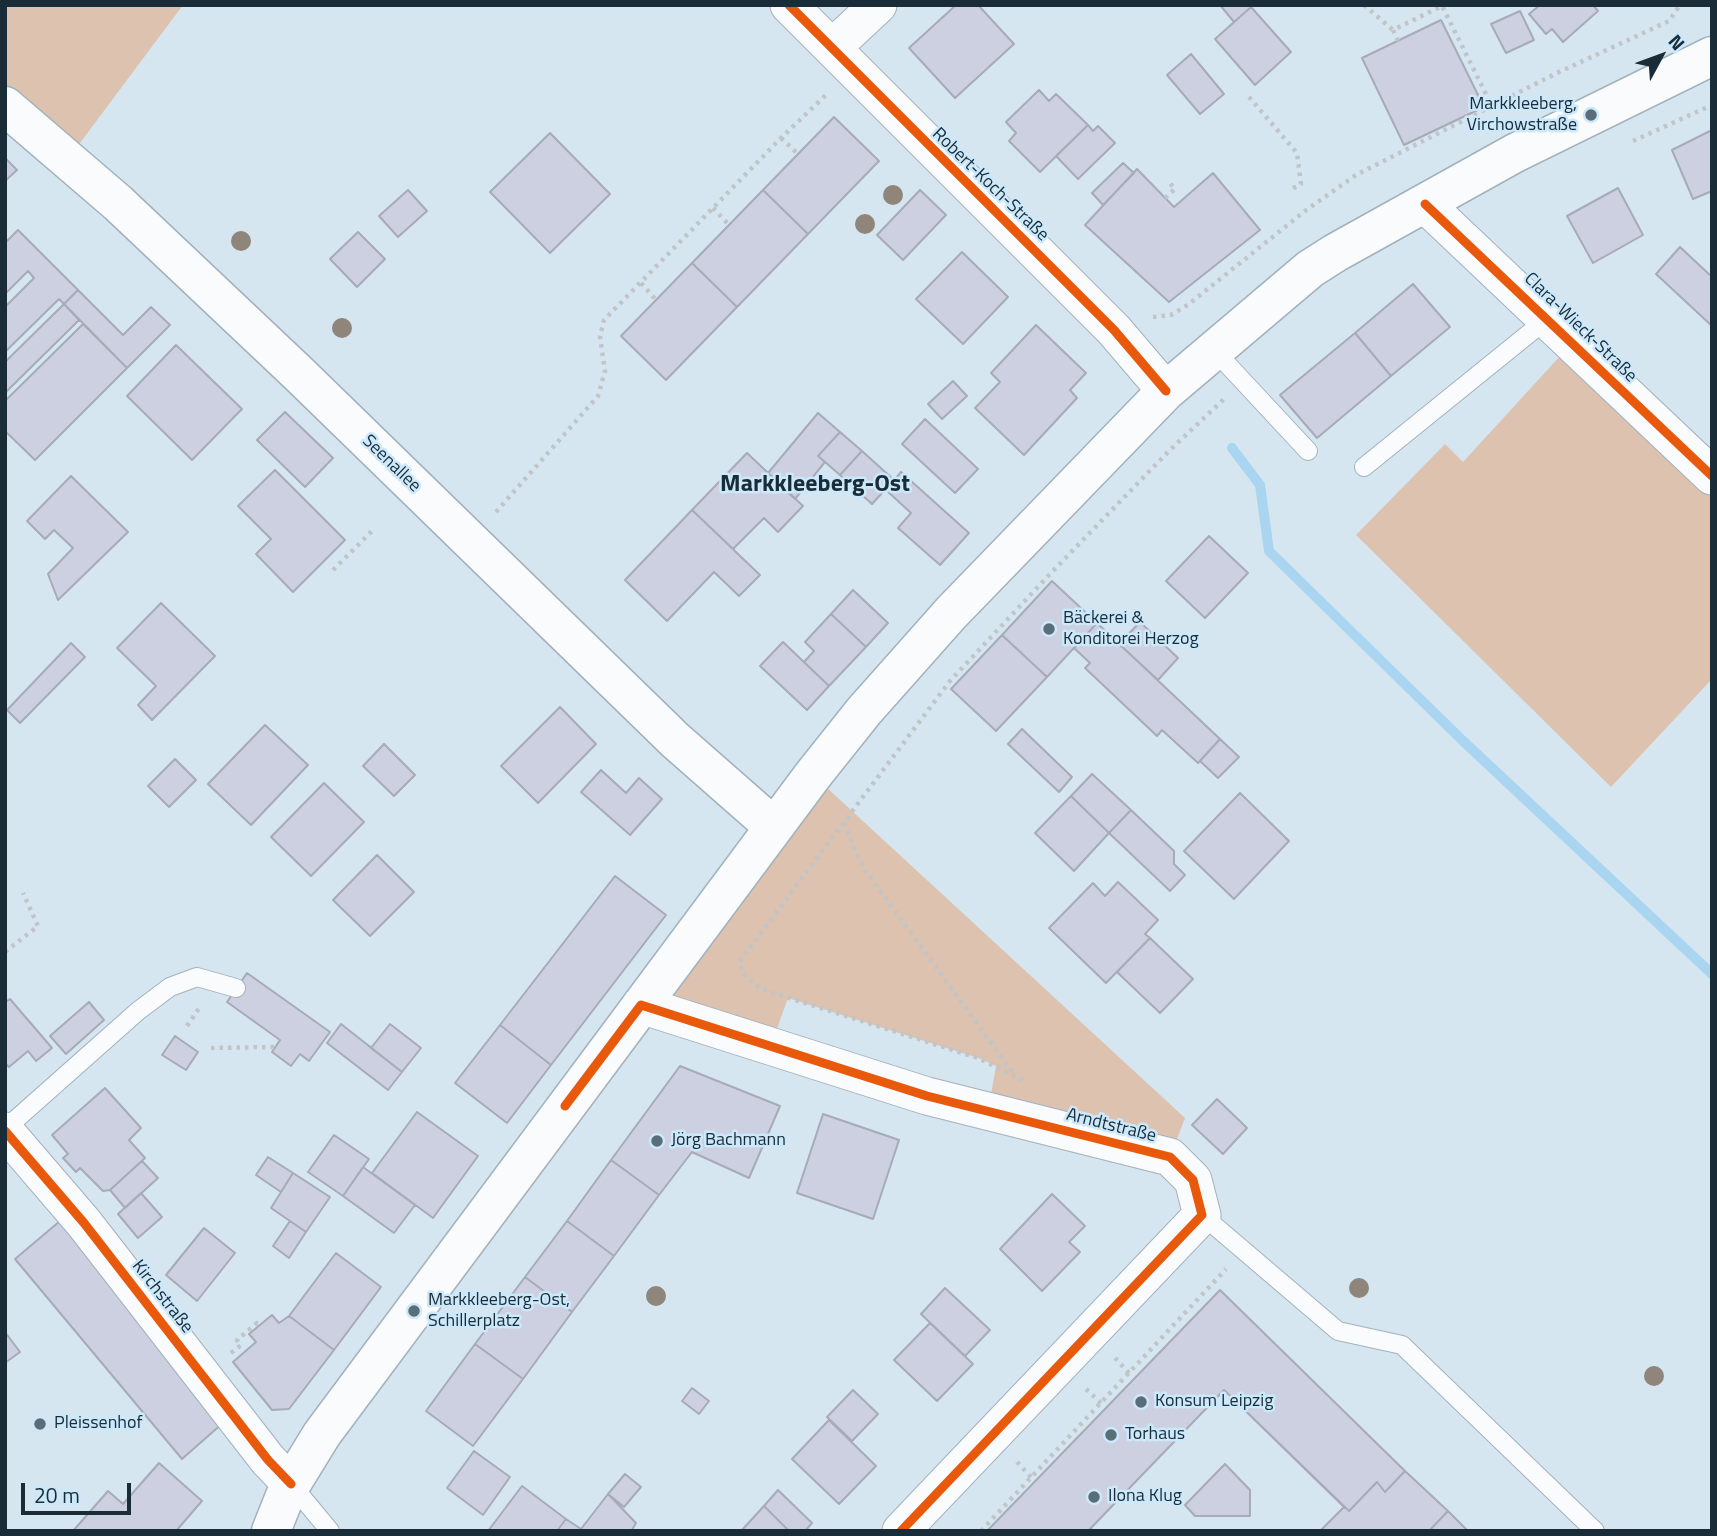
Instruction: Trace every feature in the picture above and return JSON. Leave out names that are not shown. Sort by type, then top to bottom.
[{"type":"main road","points":[[271,1531],[291,1484],[322,1434],[853,724],[926,640],[1166,391],[1310,269],[1335,253],[1515,153],[1712,56]]},
{"type":"main road","name":"Seenallee","points":[[5,106],[118,203],[309,384],[675,740],[774,827]]},
{"type":"street","name":"Robert-Koch-Straße","points":[[789,5],[1114,330],[1166,391]]},
{"type":"street","points":[[833,47],[878,5]]},
{"type":"street","name":"Clara-Wieck-Straße","points":[[1425,204],[1712,476]]},
{"type":"street","name":"Arndtstraße","points":[[641,1005],[927,1096],[1170,1157],[1194,1180],[1202,1215]]},
{"type":"street","name":"Kirchstraße","points":[[5,1130],[84,1223],[268,1460],[291,1484]]},
{"type":"street","points":[[901,1531],[1202,1215]]},
{"type":"lane","points":[[1364,467],[1547,319]]},
{"type":"lane","points":[[1214,350],[1308,451]]},
{"type":"lane","points":[[5,1130],[138,1011],[170,987],[197,977],[236,988]]},
{"type":"lane","points":[[1202,1215],[1338,1331],[1402,1345],[1595,1531]]},
{"type":"lane","points":[[291,1484],[330,1531]]},
{"type":"path","points":[[1364,5],[1393,30],[1398,41]]},
{"type":"path","points":[[1147,316],[1155,318],[1171,315],[1189,304],[1356,175],[1670,20],[1680,5]]},
{"type":"path","points":[[1393,30],[1442,6],[1493,108]]},
{"type":"path","points":[[495,514],[598,396],[605,371],[600,336],[604,320],[832,89]]},
{"type":"path","points":[[1249,97],[1297,153],[1301,184],[1290,190]]},
{"type":"path","points":[[781,138],[798,154]]},
{"type":"path","points":[[1165,198],[1175,189],[1169,182]]},
{"type":"path","points":[[713,208],[729,225]]},
{"type":"path","points":[[641,283],[656,300]]},
{"type":"path","points":[[333,570],[375,528]]},
{"type":"path","points":[[891,757],[739,962],[745,976],[761,989],[978,1058],[996,1067]]},
{"type":"path","points":[[843,822],[866,871],[1014,1074]]},
{"type":"path","points":[[5,952],[38,926],[23,893]]},
{"type":"path","points":[[211,1048],[276,1047]]},
{"type":"path","points":[[981,1531],[1243,1250]]},
{"type":"shaded area","points":[[5,5],[183,5],[68,159],[5,106]]},
{"type":"shaded area","points":[[1572,343],[1712,476],[1712,679],[1611,787],[1356,535],[1445,444],[1463,462]]},
{"type":"shaded area","points":[[813,775],[1185,1118],[1170,1157],[988,1111],[996,1066],[788,998],[771,1045],[641,1005]]},
{"type":"building","points":[[956,5],[978,5],[1014,44],[955,98],[909,48]]},
{"type":"building","points":[[1220,5],[1249,5],[1251,7],[1234,22]]},
{"type":"building","points":[[1540,5],[1593,5],[1598,11],[1563,42],[1552,29],[1546,34],[1529,14]]},
{"type":"building","points":[[1251,7],[1291,52],[1255,85],[1215,39]]},
{"type":"building","points":[[1520,11],[1534,40],[1506,53],[1491,24]]},
{"type":"building","points":[[1441,20],[1484,107],[1404,145],[1362,58]]},
{"type":"building","points":[[1191,54],[1224,94],[1200,114],[1167,75]]},
{"type":"building","points":[[1039,90],[1049,101],[1056,94],[1088,125],[1040,172],[1009,141],[1016,133],[1006,122]]},
{"type":"building","points":[[834,117],[879,161],[808,234],[763,190]]},
{"type":"building","points":[[1088,125],[1093,131],[1098,126],[1115,143],[1078,179],[1056,156]]},
{"type":"building","points":[[1712,130],[1712,191],[1693,199],[1672,150]]},
{"type":"building","points":[[550,133],[610,194],[550,253],[490,192]]},
{"type":"building","points":[[5,158],[17,170],[5,181]]},
{"type":"building","points":[[1123,163],[1134,173],[1103,205],[1092,193]]},
{"type":"building","points":[[1137,169],[1174,207],[1213,173],[1260,230],[1169,302],[1085,225]]},
{"type":"building","points":[[1618,188],[1643,235],[1593,263],[1567,216]]},
{"type":"building","points":[[408,190],[427,211],[398,237],[379,216]]},
{"type":"building","points":[[763,190],[808,234],[737,307],[692,263]]},
{"type":"building","points":[[920,190],[946,215],[903,260],[877,235]]},
{"type":"building","points":[[18,230],[78,290],[64,304],[59,299],[5,352],[5,307],[34,278],[28,271],[5,294],[5,243]]},
{"type":"building","points":[[358,232],[385,259],[357,287],[330,259]]},
{"type":"building","points":[[1680,247],[1712,277],[1712,326],[1656,274]]},
{"type":"building","points":[[962,252],[1008,297],[963,344],[916,299]]},
{"type":"building","points":[[692,263],[737,307],[666,380],[621,336]]},
{"type":"building","points":[[1413,284],[1450,327],[1391,376],[1355,333]]},
{"type":"building","points":[[78,290],[123,335],[151,307],[170,325],[127,368],[64,304]]},
{"type":"building","points":[[64,304],[79,320],[5,393],[5,362]]},
{"type":"building","points":[[83,324],[127,368],[35,460],[5,431],[5,401]]},
{"type":"building","points":[[1036,325],[1086,373],[1070,390],[1077,398],[1024,455],[975,408],[1000,382],[991,373]]},
{"type":"building","points":[[1355,333],[1391,376],[1317,438],[1280,395]]},
{"type":"building","points":[[176,345],[242,409],[192,460],[127,396]]},
{"type":"building","points":[[953,381],[967,396],[942,419],[928,404]]},
{"type":"building","points":[[285,412],[333,458],[305,487],[257,440]]},
{"type":"building","points":[[818,413],[840,432],[818,456],[825,462],[795,499],[768,473]]},
{"type":"building","points":[[925,419],[978,469],[955,493],[902,444]]},
{"type":"building","points":[[840,432],[862,451],[840,475],[818,456]]},
{"type":"building","points":[[862,451],[894,480],[872,504],[840,475]]},
{"type":"building","points":[[747,453],[803,506],[778,532],[764,518],[733,549],[692,510]]},
{"type":"building","points":[[275,470],[345,540],[293,592],[256,554],[271,539],[238,506]]},
{"type":"building","points":[[901,472],[969,533],[940,565],[898,528],[911,513],[886,490]]},
{"type":"building","points":[[71,476],[128,532],[58,600],[48,574],[73,548],[54,530],[45,539],[27,521]]},
{"type":"building","points":[[692,510],[760,575],[739,596],[714,572],[667,621],[625,580]]},
{"type":"building","points":[[1209,536],[1248,573],[1205,618],[1166,581]]},
{"type":"building","name":"Bäckerei & Konditorei Herzog","points":[[1052,581],[1097,623],[1047,677],[1002,635]]},
{"type":"building","points":[[853,590],[888,623],[866,647],[831,614]]},
{"type":"building","points":[[161,603],[215,656],[152,720],[138,705],[156,686],[117,648]]},
{"type":"building","points":[[831,614],[866,647],[829,686],[804,662],[814,651],[805,642]]},
{"type":"building","points":[[1140,622],[1178,658],[1158,680],[1119,644]]},
{"type":"building","points":[[1097,623],[1220,739],[1198,763],[1162,730],[1157,736],[1085,668],[1090,663],[1074,648]]},
{"type":"building","points":[[1002,635],[1047,677],[996,731],[951,689]]},
{"type":"building","points":[[783,642],[829,686],[807,710],[760,666]]},
{"type":"building","points":[[71,643],[85,657],[20,723],[7,710]]},
{"type":"building","points":[[560,707],[596,744],[538,803],[501,766]]},
{"type":"building","points":[[265,725],[308,765],[251,825],[208,784]]},
{"type":"building","points":[[1022,729],[1072,777],[1059,792],[1008,744]]},
{"type":"building","points":[[1220,739],[1239,757],[1218,778],[1200,761]]},
{"type":"building","points":[[384,744],[415,775],[394,796],[363,766]]},
{"type":"building","points":[[175,759],[196,780],[169,807],[148,786]]},
{"type":"building","points":[[601,770],[626,793],[639,778],[662,799],[630,835],[581,792]]},
{"type":"building","points":[[1092,774],[1131,810],[1109,833],[1071,796]]},
{"type":"building","points":[[324,783],[364,822],[311,876],[271,837]]},
{"type":"building","points":[[1240,793],[1289,841],[1234,899],[1184,851]]},
{"type":"building","points":[[1071,796],[1109,833],[1074,871],[1035,833]]},
{"type":"building","points":[[1131,810],[1174,851],[1174,864],[1185,875],[1170,891],[1109,833]]},
{"type":"building","points":[[377,855],[414,892],[370,936],[333,900]]},
{"type":"building","points":[[615,876],[666,915],[551,1065],[500,1025]]},
{"type":"building","points":[[1118,882],[1158,920],[1145,934],[1150,938],[1106,983],[1049,928],[1093,883],[1105,896]]},
{"type":"building","points":[[1150,938],[1193,979],[1160,1013],[1117,972]]},
{"type":"building","points":[[247,973],[330,1032],[309,1061],[300,1054],[291,1066],[272,1052],[280,1040],[227,1002]]},
{"type":"building","points":[[10,999],[52,1048],[36,1061],[28,1051],[9,1067],[5,1063],[5,1002]]},
{"type":"building","points":[[89,1002],[104,1020],[66,1054],[50,1036]]},
{"type":"building","points":[[341,1024],[402,1072],[388,1090],[327,1043]]},
{"type":"building","points":[[390,1024],[421,1048],[402,1072],[371,1048]]},
{"type":"building","points":[[500,1025],[551,1065],[507,1123],[455,1083]]},
{"type":"building","points":[[175,1036],[198,1052],[186,1070],[162,1055]]},
{"type":"building","points":[[680,1066],[780,1106],[749,1178],[692,1152],[659,1195],[611,1160]]},
{"type":"building","points":[[105,1088],[141,1128],[129,1140],[145,1158],[110,1190],[103,1191],[80,1168],[76,1172],[63,1158],[68,1154],[52,1135]]},
{"type":"building","points":[[1217,1099],[1247,1128],[1223,1154],[1192,1125]]},
{"type":"building","points":[[417,1112],[478,1156],[433,1218],[372,1173]]},
{"type":"building","points":[[823,1114],[899,1140],[873,1219],[797,1193]]},
{"type":"building","points":[[334,1135],[369,1159],[343,1196],[308,1172]]},
{"type":"building","points":[[268,1157],[293,1173],[281,1192],[256,1175]]},
{"type":"building","points":[[611,1160],[659,1195],[614,1256],[567,1221]]},
{"type":"building","points":[[142,1161],[158,1178],[125,1208],[110,1190]]},
{"type":"building","points":[[363,1167],[415,1205],[394,1233],[343,1196]]},
{"type":"building","points":[[293,1173],[330,1197],[306,1232],[271,1208]]},
{"type":"building","points":[[141,1193],[162,1217],[138,1238],[118,1214]]},
{"type":"building","points":[[1052,1194],[1085,1226],[1069,1242],[1080,1252],[1042,1291],[1000,1249]]},
{"type":"building","points":[[60,1221],[224,1422],[182,1459],[15,1259]]},
{"type":"building","points":[[290,1221],[306,1232],[289,1258],[273,1246]]},
{"type":"building","points":[[567,1221],[614,1256],[572,1312],[525,1277]]},
{"type":"building","points":[[204,1228],[235,1253],[197,1301],[166,1275]]},
{"type":"building","points":[[336,1253],[381,1287],[334,1350],[289,1316]]},
{"type":"building","points":[[525,1277],[572,1312],[523,1379],[475,1344]]},
{"type":"building","points":[[945,1288],[990,1330],[965,1356],[921,1314]]},
{"type":"building","points":[[1220,1290],[1405,1471],[1385,1492],[1377,1482],[1349,1511],[1224,1390],[1088,1531],[987,1531]]},
{"type":"building","points":[[272,1315],[279,1323],[289,1316],[334,1350],[289,1409],[272,1410],[233,1362],[256,1342],[249,1334]]},
{"type":"building","points":[[930,1323],[973,1364],[937,1401],[894,1360]]},
{"type":"building","points":[[5,1332],[20,1352],[5,1363]]},
{"type":"building","points":[[475,1344],[523,1379],[473,1446],[426,1411]]},
{"type":"building","points":[[692,1388],[709,1401],[699,1414],[682,1401]]},
{"type":"building","points":[[853,1390],[878,1414],[852,1441],[827,1417]]},
{"type":"building","points":[[1224,1390],[1344,1507],[1320,1531],[1093,1531],[1091,1528]],"holes":[[[1225,1464],[1250,1490],[1250,1516],[1195,1516],[1185,1505]]]},
{"type":"building","points":[[1224,1390],[1349,1511],[1377,1482],[1385,1492],[1405,1471],[1448,1511],[1429,1531],[1088,1531]]},
{"type":"building","points":[[829,1420],[876,1466],[839,1504],[792,1459]]},
{"type":"building","points":[[474,1451],[510,1477],[483,1515],[447,1488]]},
{"type":"building","points":[[159,1463],[202,1501],[176,1531],[73,1531],[108,1491],[123,1504]]},
{"type":"building","points":[[625,1474],[641,1487],[624,1507],[608,1494]]},
{"type":"building","points":[[522,1486],[566,1519],[557,1531],[488,1531]]},
{"type":"building","points":[[778,1490],[812,1523],[805,1531],[789,1531],[764,1506]]},
{"type":"building","points":[[608,1494],[636,1523],[632,1530],[582,1531],[581,1529]]},
{"type":"building","points":[[764,1506],[789,1531],[741,1531]]},
{"type":"building","points":[[1448,1511],[1468,1531],[1429,1531]]},
{"type":"building","points":[[566,1519],[581,1529],[582,1531],[557,1531]]},
{"type":"waterway","points":[[1232,448],[1260,485],[1269,551],[1462,740],[1712,974]]},
{"type":"cycle path","points":[[789,5],[1114,330],[1166,391]]},
{"type":"cycle path","points":[[1425,204],[1712,476]]},
{"type":"cycle path","points":[[565,1106],[641,1005],[927,1096],[1170,1157],[1193,1180],[1202,1215],[901,1531]]},
{"type":"cycle path","points":[[5,1131],[84,1223],[268,1460],[291,1484]]},
{"type":"place","name":"Markkleeberg, Virchowstraße","points":[[1591,115]]},
{"type":"place","name":"Bäckerei & Konditorei Herzog","points":[[1049,629]]},
{"type":"place","name":"Jörg Bachmann","points":[[657,1141]]},
{"type":"place","name":"Markkleeberg-Ost, Schillerplatz","points":[[414,1311]]},
{"type":"place","name":"Konsum Leipzig","points":[[1141,1402]]},
{"type":"place","name":"Pleissenhof","points":[[40,1424]]},
{"type":"place","name":"Torhaus","points":[[1111,1435]]},
{"type":"place","name":"Ilona Klug","points":[[1094,1497]]},
{"type":"district","name":"Markkleeberg-Ost","points":[[815,485]]}]
